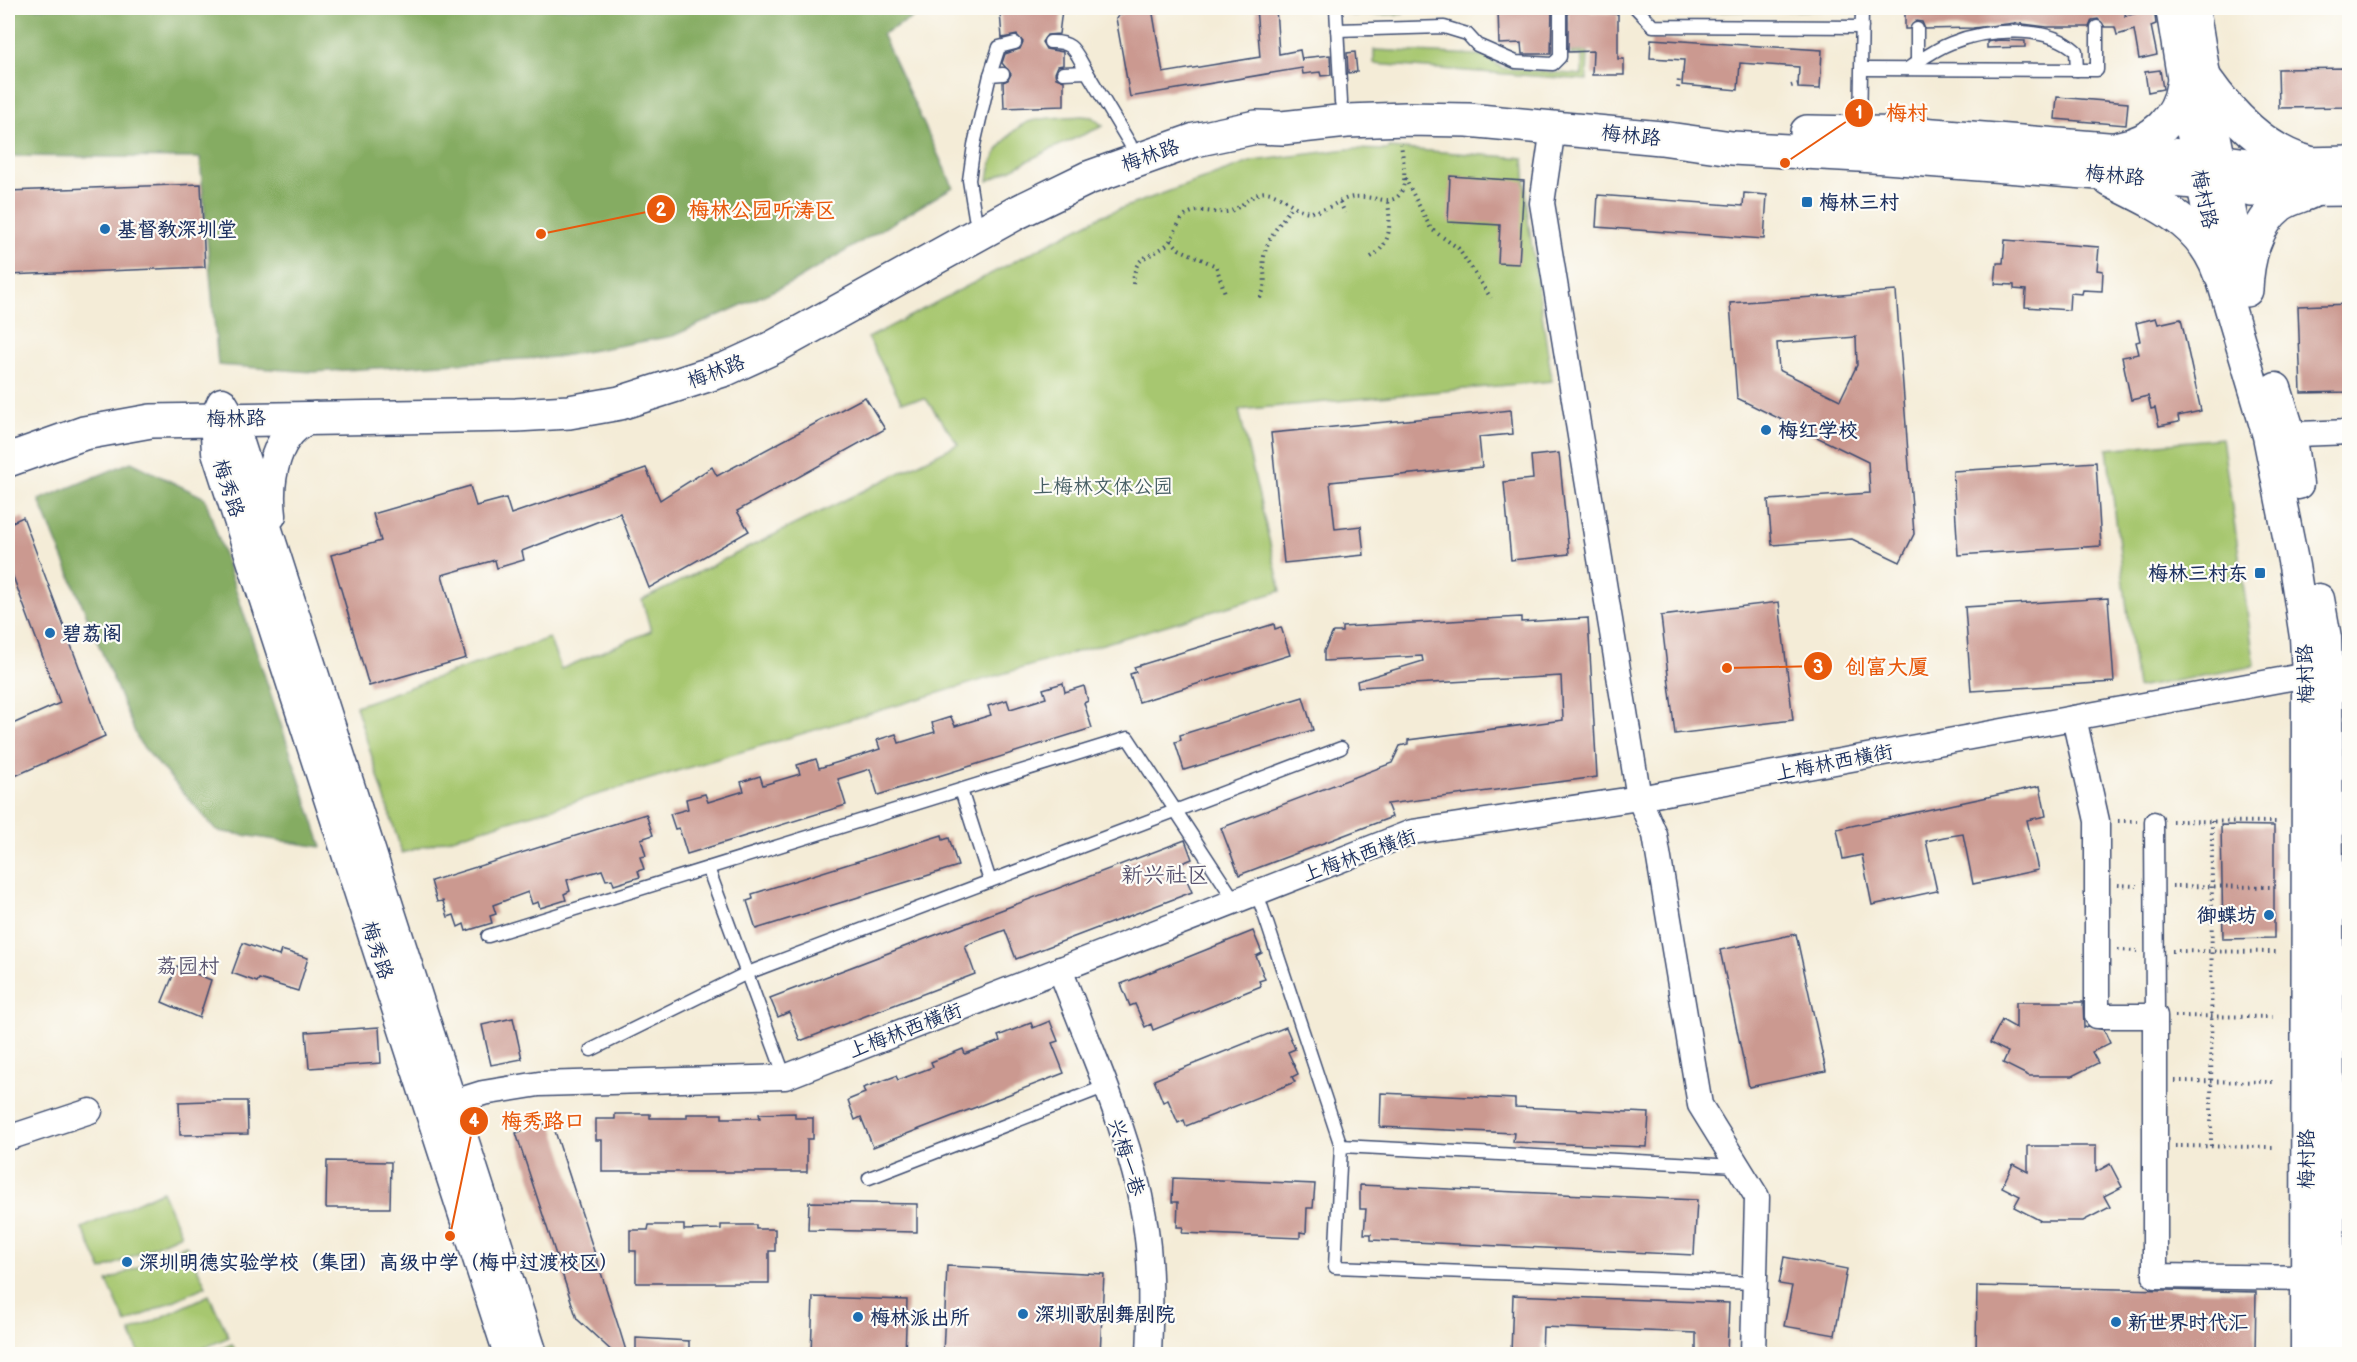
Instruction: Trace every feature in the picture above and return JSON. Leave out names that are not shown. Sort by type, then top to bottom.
[{"type":"main road","points":[[2194,82],[2270,146],[2316,177],[2280,205],[2266,223],[2233,282],[2188,225],[2102,161],[2162,128],[2194,82]]},
{"type":"main road","name":"梅林路","points":[[8,460],[84,432],[151,421],[222,413],[520,399],[592,391],[664,375],[719,356],[771,332],[975,217],[1067,170],[1130,144],[1174,130],[1272,108],[1341,102],[1470,102],[1859,143],[2102,161],[2211,172],[2257,166],[2316,177],[2349,189]]},
{"type":"main road","name":"梅林路","points":[[8,439],[60,422],[120,409],[315,417],[543,414],[595,409],[648,396],[726,369],[774,347],[1016,213],[1088,178],[1137,159],[1207,137],[1256,127],[1282,128],[1347,121],[1406,119],[1468,120],[1661,138],[1732,148],[1859,143]]},
{"type":"main road","name":"梅林路","points":[[2316,177],[2349,163]]},
{"type":"street","name":"梅村路","points":[[2171,8],[2194,82],[2233,282],[2279,435],[2294,566],[2305,637],[2328,672],[2330,1354]]},
{"type":"street","name":"梅村路","points":[[2194,8],[2194,82]]},
{"type":"street","points":[[1553,128],[1542,202],[1640,798],[1655,835],[1700,1105],[1757,1197],[1753,1354]]},
{"type":"street","name":"梅秀路","points":[[222,413],[215,444],[225,478],[441,1106],[532,1354]]},
{"type":"street","name":"梅秀路","points":[[222,413],[285,589],[441,1106],[509,1354]]},
{"type":"street","points":[[285,589],[273,531],[271,473],[289,435],[302,423],[315,417]]},
{"type":"street","points":[[151,421],[189,437],[214,462],[225,478]]},
{"type":"street","points":[[2279,435],[2349,432]]},
{"type":"street","name":"梅村路","points":[[2306,1354],[2306,1278],[2328,672]]},
{"type":"street","name":"上梅林西横街","points":[[441,1106],[509,1088],[578,1081],[785,1077],[1412,832],[1640,798],[2328,672]]},
{"type":"street","points":[[2074,718],[2097,821],[2097,1016],[2155,1016]]},
{"type":"street","points":[[2154,821],[2155,1276],[2306,1278]]},
{"type":"street","name":"兴梅一巷","points":[[1060,969],[1130,1157],[1144,1216],[1150,1276],[1149,1354]]},
{"type":"street","points":[[8,1138],[90,1111]]},
{"type":"lane","points":[[1336,8],[1341,102]]},
{"type":"lane","points":[[1337,30],[1444,27],[1467,34],[1477,45],[1516,62],[1553,64],[1560,57],[1560,8]]},
{"type":"lane","points":[[1636,8],[1653,26],[1862,27]]},
{"type":"lane","points":[[1859,143],[1862,8]]},
{"type":"lane","points":[[1862,69],[1911,66],[2097,70],[2097,27]]},
{"type":"lane","points":[[1911,66],[1917,29]]},
{"type":"lane","points":[[1911,66],[1948,44],[1966,37],[2030,33],[2066,42],[2076,51],[2077,70]]},
{"type":"lane","points":[[1050,42],[1062,41],[1070,44],[1130,144]]},
{"type":"lane","points":[[975,217],[969,180],[974,145],[990,75],[999,47],[1015,43]]},
{"type":"lane","points":[[1063,73],[1087,72]]},
{"type":"lane","points":[[990,75],[1003,74]]},
{"type":"lane","points":[[488,936],[1128,738],[1176,811],[1246,897],[1341,1146],[1335,1267],[1754,1283]]},
{"type":"lane","points":[[591,1050],[746,974],[1341,748]]},
{"type":"lane","points":[[961,790],[990,881]]},
{"type":"lane","points":[[708,868],[785,1077]]},
{"type":"lane","points":[[869,1178],[1104,1087]]},
{"type":"lane","points":[[1341,1146],[1737,1166]]},
{"type":"path","points":[[1678,88],[1679,79],[1682,80]]},
{"type":"path","points":[[1133,284],[1136,265],[1142,258],[1165,246],[1171,240],[1183,217],[1196,211],[1225,213],[1241,206],[1260,193],[1268,192],[1277,195],[1291,207],[1308,212],[1321,211],[1358,196],[1388,200],[1398,197],[1403,190],[1405,177],[1400,138]]},
{"type":"path","points":[[1405,177],[1431,229],[1458,249],[1491,298]]},
{"type":"path","points":[[1371,256],[1386,244],[1390,230],[1388,200]]},
{"type":"path","points":[[1340,202],[1345,213]]},
{"type":"path","points":[[1260,298],[1266,281],[1264,255],[1267,244],[1291,207]]},
{"type":"path","points":[[1171,240],[1179,249],[1216,267],[1225,293]]},
{"type":"path","points":[[2097,821],[2276,822]]},
{"type":"path","points":[[2211,1146],[2212,821]]},
{"type":"path","points":[[2097,885],[2276,887]]},
{"type":"path","points":[[2097,950],[2276,952]]},
{"type":"path","points":[[2155,1016],[2276,1017]]},
{"type":"path","points":[[2155,1081],[2277,1082]]},
{"type":"path","points":[[2155,1146],[2277,1147]]},
{"type":"green space","points":[[8,8],[931,8],[882,34],[953,187],[795,281],[673,336],[556,357],[313,372],[218,365],[200,158],[8,156]]},
{"type":"green space","points":[[1347,8],[1402,8],[1403,14],[1352,15],[1348,14]]},
{"type":"green space","points":[[1661,8],[1829,8],[1675,12]]},
{"type":"green space","points":[[1374,50],[1485,56],[1502,68],[1582,75],[1582,55],[1571,55],[1571,52],[1588,52],[1587,80],[1374,64]]},
{"type":"green space","points":[[1092,117],[1103,126],[988,181],[990,167],[1001,146],[1018,128],[1045,118]]},
{"type":"green space","name":"上梅林文体公园","points":[[1389,148],[1524,158],[1528,220],[1552,381],[1239,410],[1281,591],[402,853],[356,706],[549,638],[561,669],[651,631],[642,600],[958,444],[926,399],[901,401],[868,338],[1103,215],[1253,161],[1348,149],[1388,150]]},
{"type":"green space","points":[[2222,438],[2255,666],[2137,688],[2107,449]]},
{"type":"green space","points":[[131,462],[205,498],[322,847],[217,831],[139,742],[39,500]]},
{"type":"green space","points":[[162,1191],[181,1234],[102,1270],[82,1228]]},
{"type":"green space","points":[[186,1245],[206,1286],[126,1323],[107,1281]]},
{"type":"green space","points":[[209,1295],[229,1337],[191,1354],[140,1354],[130,1332]]},
{"type":"green space","points":[[232,1344],[237,1354],[209,1354]]},
{"type":"building","points":[[1129,8],[1152,8],[1163,73],[1260,57],[1256,8],[1276,8],[1279,54],[1300,50],[1302,61],[1302,58],[1330,55],[1331,75],[1321,76],[1320,72],[1303,74],[1302,68],[1130,97],[1116,18]]},
{"type":"building","points":[[1498,8],[1552,8],[1551,54],[1522,54],[1521,43],[1499,44]]},
{"type":"building","points":[[1568,8],[1590,8],[1591,12],[1618,14],[1618,59],[1624,59],[1624,75],[1592,75],[1593,51],[1568,52]]},
{"type":"building","points":[[1905,8],[2126,8],[2125,16],[2154,9],[2156,24],[2151,26],[2157,55],[2139,59],[2134,30],[2117,35],[2115,27],[2105,27],[2098,19],[2092,20],[2089,27],[2047,27],[2015,23],[1973,28],[1925,29],[1922,22],[1916,21],[1909,29],[1905,29]]},
{"type":"building","points":[[1062,10],[1059,34],[1047,35],[1042,42],[1046,49],[1063,52],[1063,65],[1058,66],[1055,73],[1056,78],[1064,81],[1064,106],[1004,108],[1003,82],[1008,80],[1011,74],[1002,63],[1005,54],[1020,49],[1023,42],[1017,35],[1002,38],[1000,12]]},
{"type":"building","points":[[1651,39],[1822,50],[1820,89],[1798,88],[1799,67],[1740,63],[1738,90],[1682,85],[1684,60],[1650,58]]},
{"type":"building","points":[[2025,41],[2025,47],[1987,48],[1987,42]]},
{"type":"building","points":[[1355,52],[1357,72],[1348,73],[1347,53]]},
{"type":"building","points":[[2349,68],[2349,107],[2279,108],[2278,69]]},
{"type":"building","points":[[2160,70],[2163,89],[2148,92],[2145,72]]},
{"type":"building","points":[[2057,97],[2128,103],[2126,125],[2055,119]]},
{"type":"building","points":[[1450,176],[1524,181],[1519,264],[1498,263],[1500,225],[1448,222]]},
{"type":"building","name":"基督教深圳堂","points":[[201,184],[205,267],[8,275],[8,191]]},
{"type":"building","points":[[1744,193],[1767,195],[1764,239],[1596,227],[1598,195],[1743,206]]},
{"type":"building","points":[[2005,240],[2099,247],[2097,270],[2103,271],[2102,291],[2083,290],[2082,294],[2070,293],[2069,310],[2025,307],[2026,290],[2014,289],[2014,285],[1995,284],[1997,263],[2003,263]]},
{"type":"building","points":[[1896,291],[1914,534],[1900,562],[1852,539],[1772,545],[1768,500],[1870,493],[1868,462],[1737,398],[1730,303]],"holes":[[[1856,337],[1857,365],[1840,400],[1779,370],[1777,343]]]},
{"type":"building","points":[[2349,304],[2349,392],[2301,393],[2298,306]]},
{"type":"building","points":[[2156,318],[2158,324],[2181,319],[2201,411],[2178,416],[2179,422],[2159,426],[2155,408],[2151,409],[2148,396],[2131,400],[2122,357],[2139,354],[2136,342],[2140,341],[2136,323]]},
{"type":"building","points":[[865,397],[885,429],[737,511],[749,531],[649,588],[620,513],[522,551],[524,560],[497,568],[495,560],[442,575],[466,658],[369,686],[331,555],[381,541],[373,514],[470,486],[476,506],[506,498],[511,514],[646,468],[660,500],[712,467],[717,476]]},
{"type":"building","points":[[1511,410],[1513,434],[1479,437],[1482,467],[1330,482],[1335,529],[1361,526],[1364,555],[1284,563],[1271,433]]},
{"type":"building","points":[[1559,453],[1569,554],[1511,560],[1504,482],[1533,479],[1531,456]]},
{"type":"building","points":[[2096,462],[2101,546],[1958,555],[1953,471]]},
{"type":"building","name":"碧荔阁","points":[[23,517],[105,736],[8,779],[8,726],[60,703],[8,563],[8,524]]},
{"type":"building","points":[[2108,598],[2114,682],[1971,691],[1965,607]]},
{"type":"building","points":[[1779,602],[1793,720],[1675,734],[1661,616]]},
{"type":"building","points":[[1521,617],[1521,622],[1588,618],[1597,777],[1387,804],[1392,817],[1239,875],[1221,828],[1392,763],[1400,746],[1408,744],[1408,740],[1563,720],[1561,676],[1358,687],[1357,681],[1423,661],[1422,656],[1324,661],[1324,651],[1333,632],[1342,632],[1342,627]]},
{"type":"building","points":[[1274,624],[1275,629],[1281,627],[1290,655],[1139,702],[1130,674],[1136,672],[1134,667]]},
{"type":"building","points":[[1063,683],[1065,692],[1084,686],[1088,701],[1084,703],[1092,728],[878,795],[870,769],[838,779],[846,805],[687,854],[679,828],[675,829],[670,814],[688,809],[686,799],[705,794],[708,802],[744,791],[741,782],[760,776],[763,785],[800,774],[797,765],[816,759],[819,768],[862,755],[880,749],[877,740],[896,734],[899,743],[935,732],[932,723],[951,717],[955,726],[991,715],[988,706],[1007,700],[1010,709],[1046,698],[1043,689]]},
{"type":"building","points":[[1303,697],[1313,730],[1184,770],[1175,742],[1181,740],[1180,735]]},
{"type":"building","points":[[2040,786],[2046,816],[2027,820],[2038,870],[1973,884],[1963,834],[1944,837],[1926,841],[1937,891],[1872,905],[1862,855],[1843,859],[1837,829]]},
{"type":"building","points":[[646,814],[653,835],[641,839],[646,856],[640,857],[644,869],[638,871],[640,877],[614,885],[612,879],[606,880],[602,870],[567,880],[570,891],[564,894],[566,900],[540,908],[538,902],[532,904],[528,892],[493,905],[496,914],[490,916],[492,923],[466,931],[464,924],[458,927],[454,915],[448,917],[443,901],[437,902],[431,881]]},
{"type":"building","points":[[2221,825],[2274,826],[2274,938],[2223,939]]},
{"type":"building","points":[[942,835],[943,840],[949,838],[958,866],[756,929],[747,901],[753,899],[752,894]]},
{"type":"building","points":[[1185,840],[1192,859],[1180,864],[1192,892],[1016,959],[1005,930],[976,941],[965,946],[975,974],[800,1041],[789,1012],[778,1017],[770,998]]},
{"type":"building","points":[[1253,931],[1262,953],[1256,956],[1265,979],[1259,981],[1261,986],[1153,1030],[1151,1024],[1145,1027],[1135,1004],[1130,1006],[1121,984]]},
{"type":"building","points":[[1796,934],[1826,1071],[1749,1087],[1720,950]]},
{"type":"building","points":[[243,943],[279,956],[281,950],[308,958],[298,991],[259,979],[257,982],[232,973]]},
{"type":"building","points":[[177,966],[211,980],[199,1018],[162,1002]]},
{"type":"building","points":[[2016,1002],[2083,1002],[2084,1028],[2088,1026],[2104,1030],[2110,1043],[2092,1052],[2098,1063],[2072,1076],[2029,1076],[2003,1063],[2008,1052],[1990,1043],[2002,1020],[2016,1028]]},
{"type":"building","points":[[513,1018],[522,1059],[491,1065],[482,1025]]},
{"type":"building","points":[[1050,1021],[1058,1041],[1052,1043],[1064,1073],[873,1147],[861,1117],[855,1120],[848,1100],[865,1093],[863,1088],[896,1076],[898,1080],[933,1067],[931,1062],[963,1049],[965,1054],[1000,1041],[998,1036],[1031,1023],[1033,1028]]},
{"type":"building","points":[[379,1027],[381,1063],[309,1068],[306,1032]]},
{"type":"building","points":[[1286,1027],[1295,1049],[1288,1052],[1298,1074],[1292,1077],[1295,1082],[1186,1126],[1184,1120],[1178,1123],[1168,1100],[1163,1102],[1154,1080]]},
{"type":"building","points":[[1381,1093],[1515,1099],[1515,1107],[1649,1113],[1647,1147],[1513,1142],[1514,1133],[1380,1127]]},
{"type":"building","points":[[247,1101],[248,1134],[180,1135],[179,1102]]},
{"type":"building","points":[[795,1113],[795,1118],[813,1118],[813,1139],[807,1139],[807,1172],[602,1172],[602,1140],[596,1140],[596,1119],[615,1119],[615,1114],[650,1114],[650,1118],[687,1118],[687,1114],[722,1114],[722,1118],[760,1118],[759,1114]]},
{"type":"building","points":[[552,1122],[627,1354],[615,1354],[577,1319],[516,1133]]},
{"type":"building","points":[[2028,1146],[2096,1146],[2096,1172],[2110,1164],[2122,1187],[2104,1196],[2110,1207],[2083,1221],[2041,1221],[2014,1207],[2020,1196],[2002,1187],[2013,1164],[2028,1172]]},
{"type":"building","points":[[327,1161],[391,1162],[390,1208],[326,1208]]},
{"type":"building","points":[[1173,1178],[1315,1184],[1313,1208],[1307,1208],[1306,1233],[1300,1232],[1300,1238],[1182,1233],[1183,1227],[1177,1227],[1178,1202],[1172,1202]]},
{"type":"building","points":[[1360,1185],[1697,1200],[1694,1255],[1371,1240],[1371,1234],[1364,1234],[1366,1209],[1360,1209]]},
{"type":"building","points":[[809,1202],[917,1204],[917,1232],[808,1230]]},
{"type":"building","points":[[649,1225],[684,1225],[684,1230],[721,1229],[721,1225],[756,1225],[756,1229],[775,1229],[775,1251],[769,1251],[769,1283],[636,1283],[636,1251],[630,1251],[630,1230],[648,1230]]},
{"type":"building","points":[[1784,1257],[1847,1269],[1835,1335],[1784,1326],[1792,1286],[1779,1284]]},
{"type":"building","name":"深圳歌剧舞剧院","points":[[947,1266],[1104,1274],[1100,1354],[943,1354]]},
{"type":"building","name":"新世界时代汇","points":[[1977,1286],[2256,1292],[2255,1354],[1976,1354]]},
{"type":"building","points":[[1513,1295],[1729,1303],[1727,1354],[1696,1354],[1696,1333],[1543,1327],[1542,1354],[1511,1354]]},
{"type":"building","points":[[813,1297],[907,1300],[905,1354],[811,1354]]},
{"type":"building","points":[[636,1338],[689,1341],[689,1354],[636,1354]]},
{"type":"place","name":"梅村","points":[[1785,163]]},
{"type":"place","name":"梅林三村","points":[[1807,202]]},
{"type":"place","name":"基督教深圳堂","points":[[105,229]]},
{"type":"place","name":"梅林公园听涛区","points":[[541,234]]},
{"type":"place","name":"梅红学校","points":[[1766,430]]},
{"type":"place","name":"梅林三村东","points":[[2260,573]]},
{"type":"place","name":"碧荔阁","points":[[50,633]]},
{"type":"place","name":"创富大厦","points":[[1727,668]]},
{"type":"place","name":"御蝶坊","points":[[2269,915]]},
{"type":"place","name":"梅秀路口","points":[[450,1236]]},
{"type":"place","name":"深圳明德实验学校（集团）高级中学（梅中过渡校区）","points":[[127,1262]]},
{"type":"place","name":"深圳歌剧舞剧院","points":[[1023,1314]]},
{"type":"place","name":"梅林派出所","points":[[858,1317]]},
{"type":"place","name":"新世界时代汇","points":[[2116,1322]]},
{"type":"district","name":"新兴社区","points":[[1165,874]]},
{"type":"district","name":"荔园村","points":[[188,966]]}]
